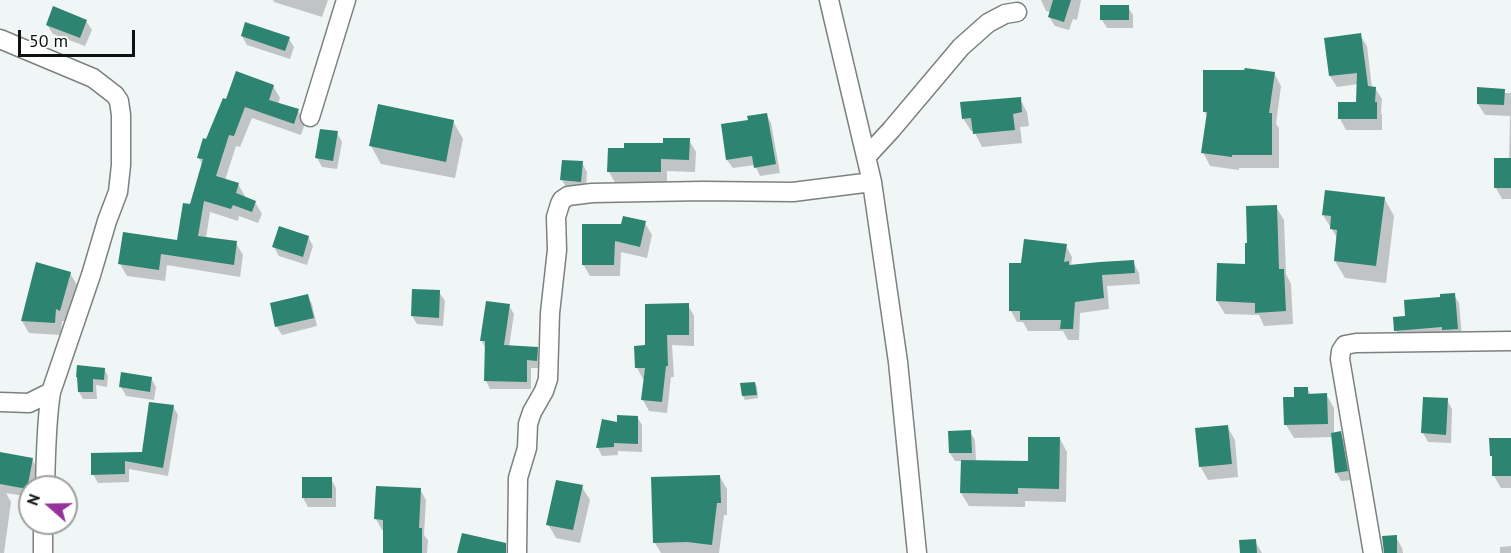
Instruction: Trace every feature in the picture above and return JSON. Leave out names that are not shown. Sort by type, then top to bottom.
[{"type":"street","points":[[310,117],[346,0]]},
{"type":"street","points":[[829,0],[872,182],[898,362],[917,553]]},
{"type":"street","points":[[866,157],[907,112],[961,46],[988,22],[1005,14],[1017,12]]},
{"type":"street","points":[[0,39],[93,78],[115,95],[119,101],[121,115],[121,165],[118,192],[51,392],[47,418],[45,475]]},
{"type":"street","points":[[517,553],[518,477],[527,448],[528,424],[548,379],[550,313],[557,250],[556,217],[562,200],[568,196],[592,193],[793,192],[872,182]]},
{"type":"street","points":[[1373,553],[1340,359],[1341,351],[1345,345],[1356,343],[1511,341]]},
{"type":"street","points":[[0,402],[29,403],[51,392]]},
{"type":"street","points":[[29,403],[47,418]]},
{"type":"street","points":[[43,535],[43,553]]},
{"type":"building","points":[[1053,0],[1071,0],[1064,22],[1048,17]]},
{"type":"building","points":[[1100,5],[1129,5],[1129,20],[1100,20]]},
{"type":"building","points":[[53,6],[87,20],[80,38],[46,25]]},
{"type":"building","points":[[245,22],[290,37],[285,51],[241,36]]},
{"type":"building","points":[[1361,33],[1368,86],[1376,87],[1377,119],[1338,119],[1338,102],[1356,102],[1357,73],[1329,76],[1324,38]]},
{"type":"building","points":[[1245,68],[1275,72],[1269,113],[1272,113],[1272,155],[1232,155],[1232,157],[1201,153],[1207,112],[1203,112],[1203,70],[1244,70]]},
{"type":"building","points":[[236,71],[274,85],[269,100],[299,109],[294,124],[245,107],[234,136],[229,135],[216,176],[239,183],[236,193],[256,201],[252,212],[233,205],[231,209],[204,201],[198,236],[237,241],[234,265],[161,254],[159,270],[118,264],[123,232],[177,240],[183,203],[190,204],[203,159],[197,158],[203,138],[206,139],[223,98],[226,99]]},
{"type":"building","points":[[1477,87],[1505,89],[1504,105],[1477,104]]},
{"type":"building","points":[[1021,97],[1022,112],[1013,114],[1015,130],[973,134],[971,118],[962,119],[960,102]]},
{"type":"building","points":[[378,104],[454,120],[446,162],[369,146]]},
{"type":"building","points":[[767,113],[776,164],[754,168],[752,156],[726,160],[721,124],[748,120],[747,116]]},
{"type":"building","points":[[320,129],[338,131],[333,161],[315,158]]},
{"type":"building","points":[[663,138],[690,138],[689,160],[661,159],[661,172],[607,172],[608,148],[624,148],[624,143],[663,143]]},
{"type":"building","points":[[1494,158],[1511,158],[1511,188],[1494,188]]},
{"type":"building","points":[[562,160],[583,161],[581,182],[560,180]]},
{"type":"building","points":[[1325,190],[1385,197],[1376,266],[1334,261],[1337,230],[1330,229],[1331,216],[1322,215]]},
{"type":"building","points":[[1277,205],[1279,269],[1284,269],[1286,311],[1255,313],[1255,303],[1216,301],[1217,263],[1245,264],[1246,206]]},
{"type":"building","points":[[623,216],[646,221],[640,247],[615,241],[614,265],[582,265],[582,224],[621,224]]},
{"type":"building","points":[[279,226],[309,236],[303,257],[272,247]]},
{"type":"building","points":[[1024,239],[1067,244],[1064,262],[1069,261],[1069,265],[1134,260],[1135,273],[1102,275],[1104,298],[1075,302],[1073,329],[1060,329],[1061,320],[1020,320],[1020,311],[1009,311],[1009,263],[1021,263]]},
{"type":"building","points":[[36,262],[71,272],[60,311],[56,309],[55,323],[21,321]]},
{"type":"building","points":[[412,289],[440,290],[439,318],[411,316]]},
{"type":"building","points":[[1455,293],[1458,329],[1442,330],[1442,327],[1394,331],[1393,317],[1405,316],[1404,300],[1440,297],[1440,294]]},
{"type":"building","points":[[308,294],[314,318],[275,327],[270,303]]},
{"type":"building","points":[[486,301],[510,304],[504,345],[538,347],[537,361],[527,360],[527,382],[484,381],[485,341],[480,341]]},
{"type":"building","points":[[689,303],[689,335],[667,335],[668,366],[666,366],[662,402],[641,400],[645,368],[635,368],[634,346],[645,345],[645,304]]},
{"type":"building","points":[[77,365],[105,368],[104,380],[93,379],[93,392],[78,392]]},
{"type":"building","points":[[121,372],[152,377],[150,392],[119,387]]},
{"type":"building","points":[[755,382],[757,395],[742,396],[740,383]]},
{"type":"building","points":[[1294,387],[1308,387],[1308,394],[1327,393],[1328,424],[1284,425],[1283,397],[1294,397]]},
{"type":"building","points":[[1423,397],[1448,398],[1446,435],[1421,433]]},
{"type":"building","points":[[149,402],[174,405],[163,468],[125,461],[125,474],[91,475],[91,453],[142,452]]},
{"type":"building","points":[[617,415],[638,416],[638,444],[614,443],[614,447],[596,448],[602,419],[617,422]]},
{"type":"building","points":[[1228,425],[1232,464],[1199,467],[1195,428]]},
{"type":"building","points":[[971,430],[972,453],[949,453],[948,431]]},
{"type":"building","points":[[1341,431],[1348,471],[1335,473],[1331,433]]},
{"type":"building","points":[[1028,437],[1060,437],[1059,489],[1018,488],[1018,494],[960,493],[961,460],[1028,461]]},
{"type":"building","points":[[1489,438],[1511,438],[1511,476],[1492,476]]},
{"type":"building","points":[[0,452],[33,458],[30,475],[18,475],[18,487],[0,484]]},
{"type":"building","points":[[720,475],[721,503],[717,503],[712,545],[687,542],[653,543],[651,477]]},
{"type":"building","points":[[302,477],[332,477],[332,498],[302,498]]},
{"type":"building","points":[[556,480],[583,485],[573,530],[546,525]]},
{"type":"building","points":[[376,486],[421,488],[419,528],[422,528],[422,553],[383,553],[383,520],[374,519]]},
{"type":"building","points":[[462,533],[506,543],[506,553],[457,553]]},
{"type":"building","points":[[1397,535],[1397,553],[1384,553],[1382,536]]},
{"type":"building","points":[[1256,539],[1257,553],[1240,553],[1239,540]]}]
